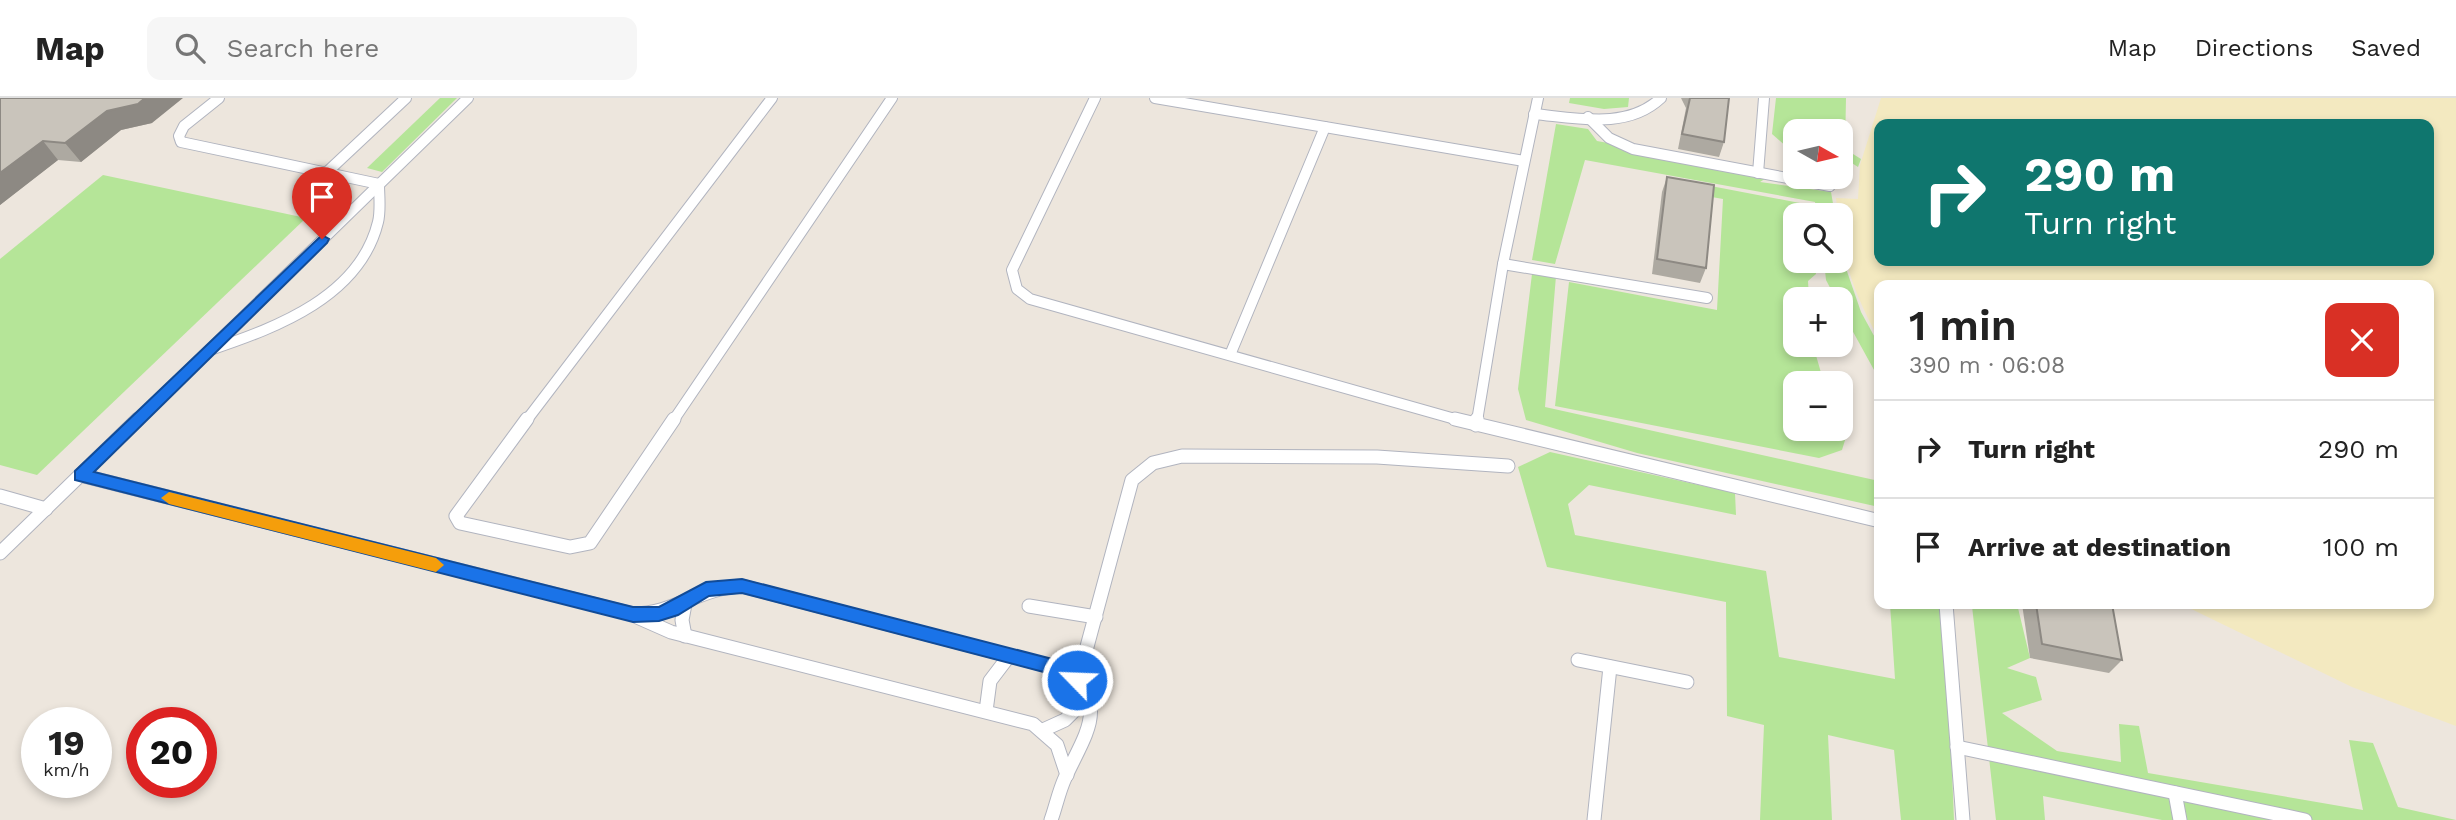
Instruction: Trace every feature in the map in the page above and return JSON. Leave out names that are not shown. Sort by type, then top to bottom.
[{"type":"lane","points":[[219,98],[184,126],[178,136],[181,142],[379,184]]},
{"type":"lane","points":[[326,173],[406,98]]},
{"type":"lane","points":[[0,554],[468,98]]},
{"type":"lane","points":[[772,98],[459,509],[456,516],[460,523],[577,548],[596,538],[892,98]]},
{"type":"lane","points":[[1095,98],[1014,263],[1013,283],[1030,299],[1476,425],[1874,520]]},
{"type":"lane","points":[[1155,98],[1524,161]]},
{"type":"lane","points":[[1476,425],[1503,264],[1538,98]]},
{"type":"lane","points":[[1534,114],[1606,118],[1638,114],[1651,108],[1661,98]]},
{"type":"lane","points":[[1758,173],[1764,98]]},
{"type":"lane","points":[[1588,117],[1609,138],[1624,146],[1783,178]]},
{"type":"lane","points":[[1230,355],[1325,127]]},
{"type":"lane","points":[[208,351],[275,327],[334,288],[356,266],[371,243],[378,223],[379,184]]},
{"type":"lane","points":[[1503,264],[1707,298]]},
{"type":"lane","points":[[1077,680],[1132,480],[1153,463],[1182,456],[1298,455],[1508,466]]},
{"type":"lane","points":[[80,475],[633,614],[659,614],[685,604],[706,590],[742,586],[1060,669],[1077,680],[1089,696],[1091,722],[1067,775],[1051,820]]},
{"type":"lane","points":[[0,496],[46,509]]},
{"type":"lane","points":[[685,604],[682,620],[685,636]]},
{"type":"lane","points":[[1029,606],[1096,617]]},
{"type":"lane","points":[[1945,609],[1963,820]]},
{"type":"lane","points":[[633,614],[657,628],[685,636],[1033,723],[1044,730],[1060,749],[1067,775]]},
{"type":"lane","points":[[986,711],[990,681],[1009,656]]},
{"type":"lane","points":[[1578,660],[1686,682]]},
{"type":"lane","points":[[1594,820],[1610,667]]},
{"type":"lane","points":[[1044,730],[1065,720],[1089,696]]},
{"type":"lane","points":[[1957,747],[2305,820]]},
{"type":"lane","points":[[2175,793],[2180,820]]},
{"type":"green space","points":[[440,98],[457,98],[382,172],[367,168]]},
{"type":"green space","points":[[1570,98],[1629,98],[1628,107],[1604,109],[1569,103]]},
{"type":"green space","points":[[1776,98],[1846,98],[1846,119],[1783,119],[1783,144],[1772,134]]},
{"type":"green space","points":[[1556,124],[1588,129],[1597,141],[1774,173],[1760,182],[1783,185],[1783,189],[1831,192],[1833,203],[1815,203],[1585,160],[1555,264],[1532,260]]},
{"type":"green space","points":[[1853,154],[1861,159],[1858,167],[1853,164]]},
{"type":"green space","points":[[103,175],[306,218],[37,475],[0,465],[0,259]]},
{"type":"green space","points":[[1669,178],[1800,203],[1783,203],[1783,273],[1816,274],[1808,281],[1808,287],[1783,287],[1783,357],[1816,357],[1821,371],[1783,371],[1783,441],[1845,441],[1842,450],[1819,458],[1555,406],[1569,282],[1717,310],[1723,199],[1667,189]]},
{"type":"green space","points":[[1825,273],[1848,273],[1852,287],[1830,287]]},
{"type":"green space","points":[[1532,274],[1556,276],[1545,407],[1874,480],[1874,506],[1637,453],[1526,420],[1518,389]]},
{"type":"green space","points":[[1853,289],[1861,312],[1874,336],[1874,370],[1853,332]]},
{"type":"green space","points":[[1550,452],[1735,493],[1736,515],[1589,485],[1568,504],[1575,535],[1766,571],[1779,657],[1895,679],[1890,609],[1945,609],[1954,820],[1901,820],[1894,750],[1828,735],[1832,820],[1760,820],[1764,725],[1727,716],[1726,602],[1547,567],[1518,467]]},
{"type":"green space","points":[[1972,609],[2018,609],[2030,658],[2007,668],[2036,677],[2042,700],[2002,713],[2057,751],[2121,762],[2119,724],[2139,726],[2148,773],[2363,810],[2349,740],[2373,743],[2398,807],[2456,820],[2162,820],[2043,796],[2045,820],[1996,820]]},
{"type":"sand","points":[[1881,98],[2456,98],[2456,726],[2352,687],[2191,609],[2434,609],[2434,280],[1874,280],[1874,329],[1850,273],[1853,273],[1853,203],[1837,203],[1836,198],[1858,199],[1860,165],[1874,120],[1874,266],[2434,266],[2434,119],[1874,119]]},
{"type":"building","points":[[0,98],[145,98],[138,104],[107,111],[65,143],[43,141],[0,173]]},
{"type":"building","points":[[1690,98],[1729,98],[1724,142],[1682,134]]},
{"type":"building","points":[[1667,177],[1714,185],[1706,268],[1657,259]]},
{"type":"building","points":[[2037,609],[2113,609],[2122,660],[2042,644]]},
{"type":"slow traffic","points":[[169,498],[436,565]]},
{"type":"route","points":[[322,239],[80,475],[633,614],[659,614],[685,604],[706,590],[718,586],[742,586],[1060,669],[1077,680]]}]
